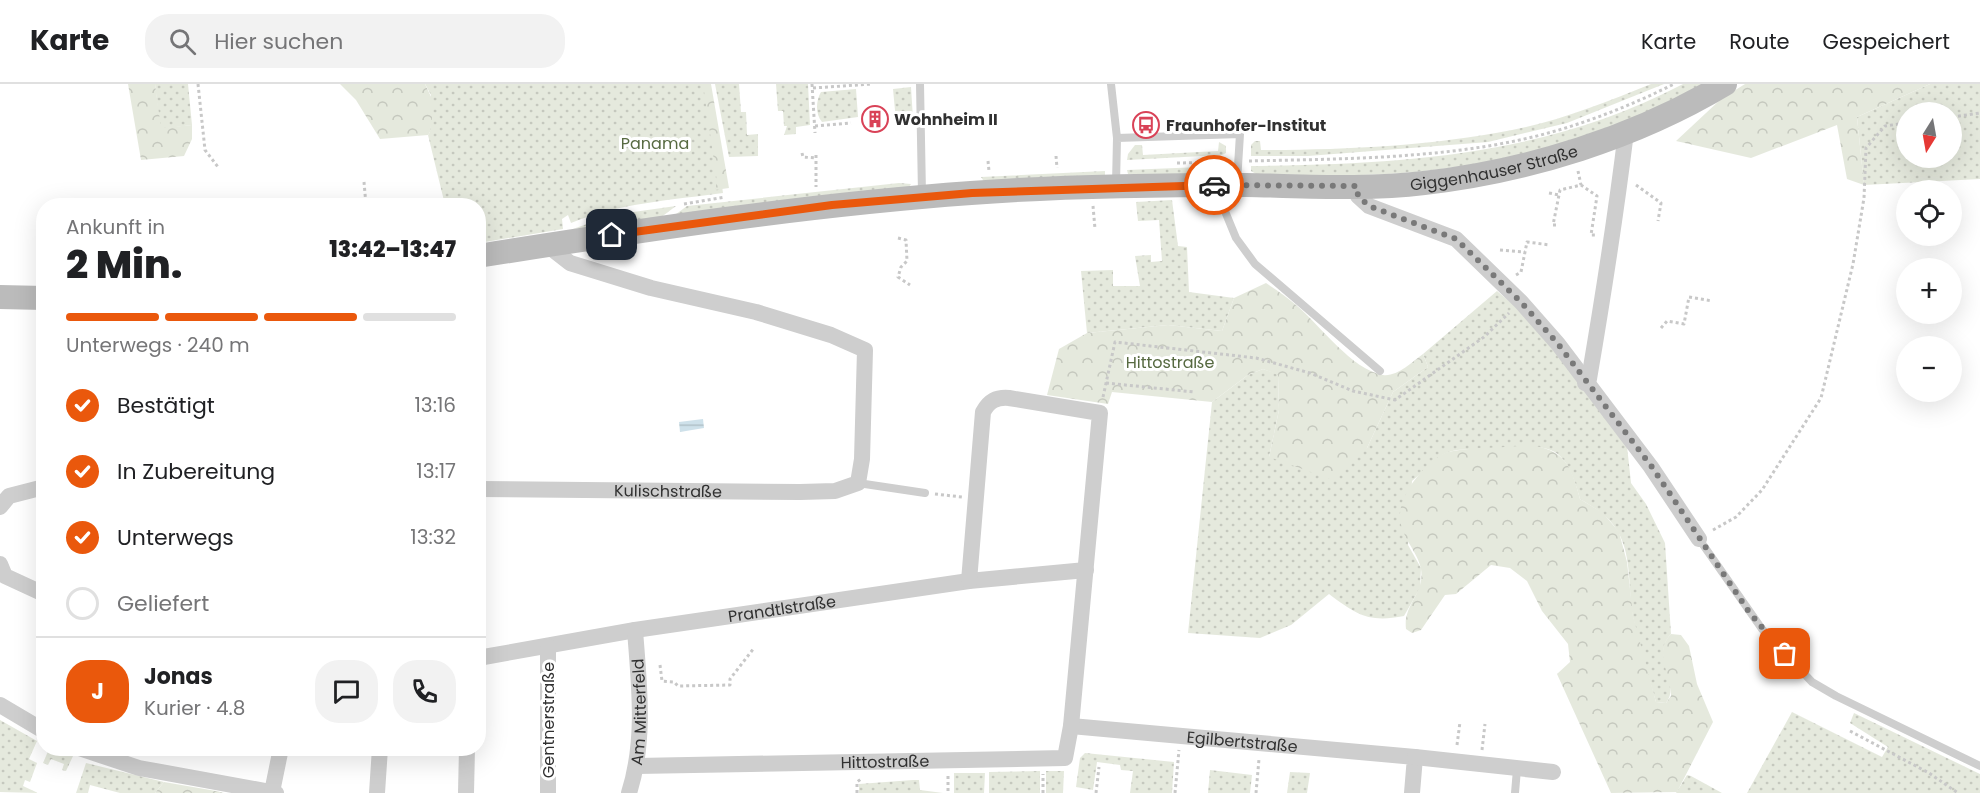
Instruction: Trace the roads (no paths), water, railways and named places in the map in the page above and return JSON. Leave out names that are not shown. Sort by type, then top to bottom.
[{"type":"main road","name":"Giggenhauser Straße","points":[[486,255],[739,216],[922,197],[1116,188],[1229,177],[1357,186],[1421,184],[1479,175],[1552,157],[1626,132],[1671,113],[1725,84]]},
{"type":"main road","points":[[0,297],[36,298]]},
{"type":"street","points":[[1585,383],[1588,379],[1603,297],[1624,160],[1626,132]]},
{"type":"street","points":[[1357,186],[1358,196],[1369,206],[1456,239],[1502,283],[1558,344],[1585,383],[1652,467],[1699,539]]},
{"type":"street","points":[[547,245],[570,263],[651,288],[756,312],[831,335],[865,350],[862,459],[858,483]]},
{"type":"street","name":"Hittostraße","points":[[638,766],[1065,758],[1071,726],[1100,413],[1009,398],[994,400],[987,404],[983,412],[969,581]]},
{"type":"street","name":"Kulischstraße","points":[[486,489],[800,492],[835,491],[858,483]]},
{"type":"street","points":[[0,507],[9,496],[36,489]]},
{"type":"street","points":[[0,564],[5,576],[36,590]]},
{"type":"street","name":"Prandtlstraße","points":[[486,657],[635,630],[969,581],[1086,570]]},
{"type":"street","name":"Am Mitterfeld","points":[[629,793],[638,766],[640,715],[635,630]]},
{"type":"street","name":"Gentnerstraße","points":[[548,647],[548,793]]},
{"type":"street","points":[[0,705],[36,727]]},
{"type":"street","name":"Egilbertstraße","points":[[1071,726],[1415,757],[1553,772]]},
{"type":"street","points":[[103,756],[139,768],[274,793],[280,756]]},
{"type":"street","points":[[377,793],[379,756]]},
{"type":"street","points":[[466,793],[467,756]]},
{"type":"street","points":[[1412,793],[1415,757]]},
{"type":"lane","points":[[920,84],[922,197]]},
{"type":"lane","points":[[1111,84],[1117,138],[1116,188]]},
{"type":"lane","points":[[1117,138],[1240,134],[1229,177],[1236,238],[1256,264],[1380,371]]},
{"type":"lane","name":"Kulischstraße","points":[[858,483],[925,493]]},
{"type":"lane","points":[[1699,539],[1762,629],[1812,682],[1980,766]]},
{"type":"lane","points":[[1515,793],[1517,769]]},
{"type":"place","name":"Wohnheim II","points":[[875,119]]},
{"type":"place","name":"Fraunhofer-Institut","points":[[1146,125]]},
{"type":"park label","name":"Panama","points":[[655,143]]}]
